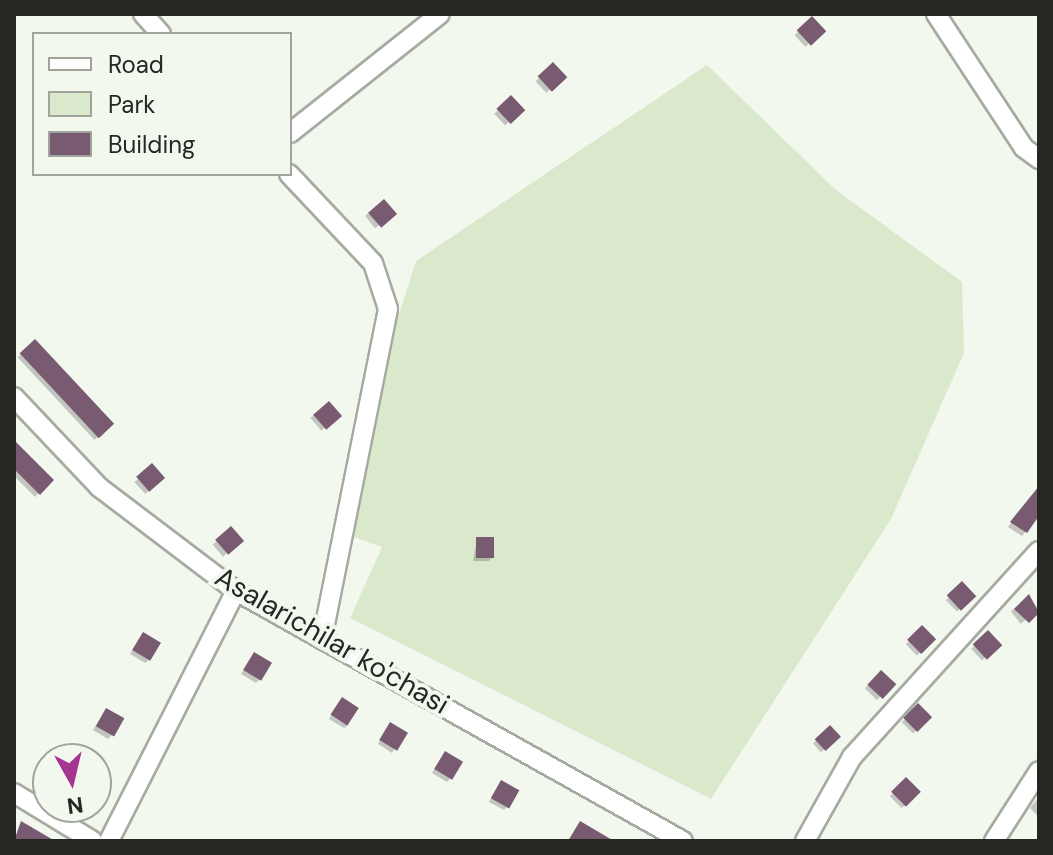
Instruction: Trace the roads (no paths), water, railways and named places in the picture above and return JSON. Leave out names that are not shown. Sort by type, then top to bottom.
[{"type":"street","points":[[143,14],[159,32]]},
{"type":"street","points":[[292,131],[440,14]]},
{"type":"street","points":[[936,14],[1024,148],[1039,159]]},
{"type":"street","points":[[291,176],[373,263],[388,309],[322,639]]},
{"type":"street","name":"Asalarichilar ko'chasi","points":[[14,397],[99,487],[236,591],[683,841]]},
{"type":"street","points":[[805,841],[852,757],[1039,551]]},
{"type":"street","points":[[109,841],[236,591]]},
{"type":"street","points":[[994,841],[1039,771]]},
{"type":"street","points":[[14,793],[93,841]]}]
